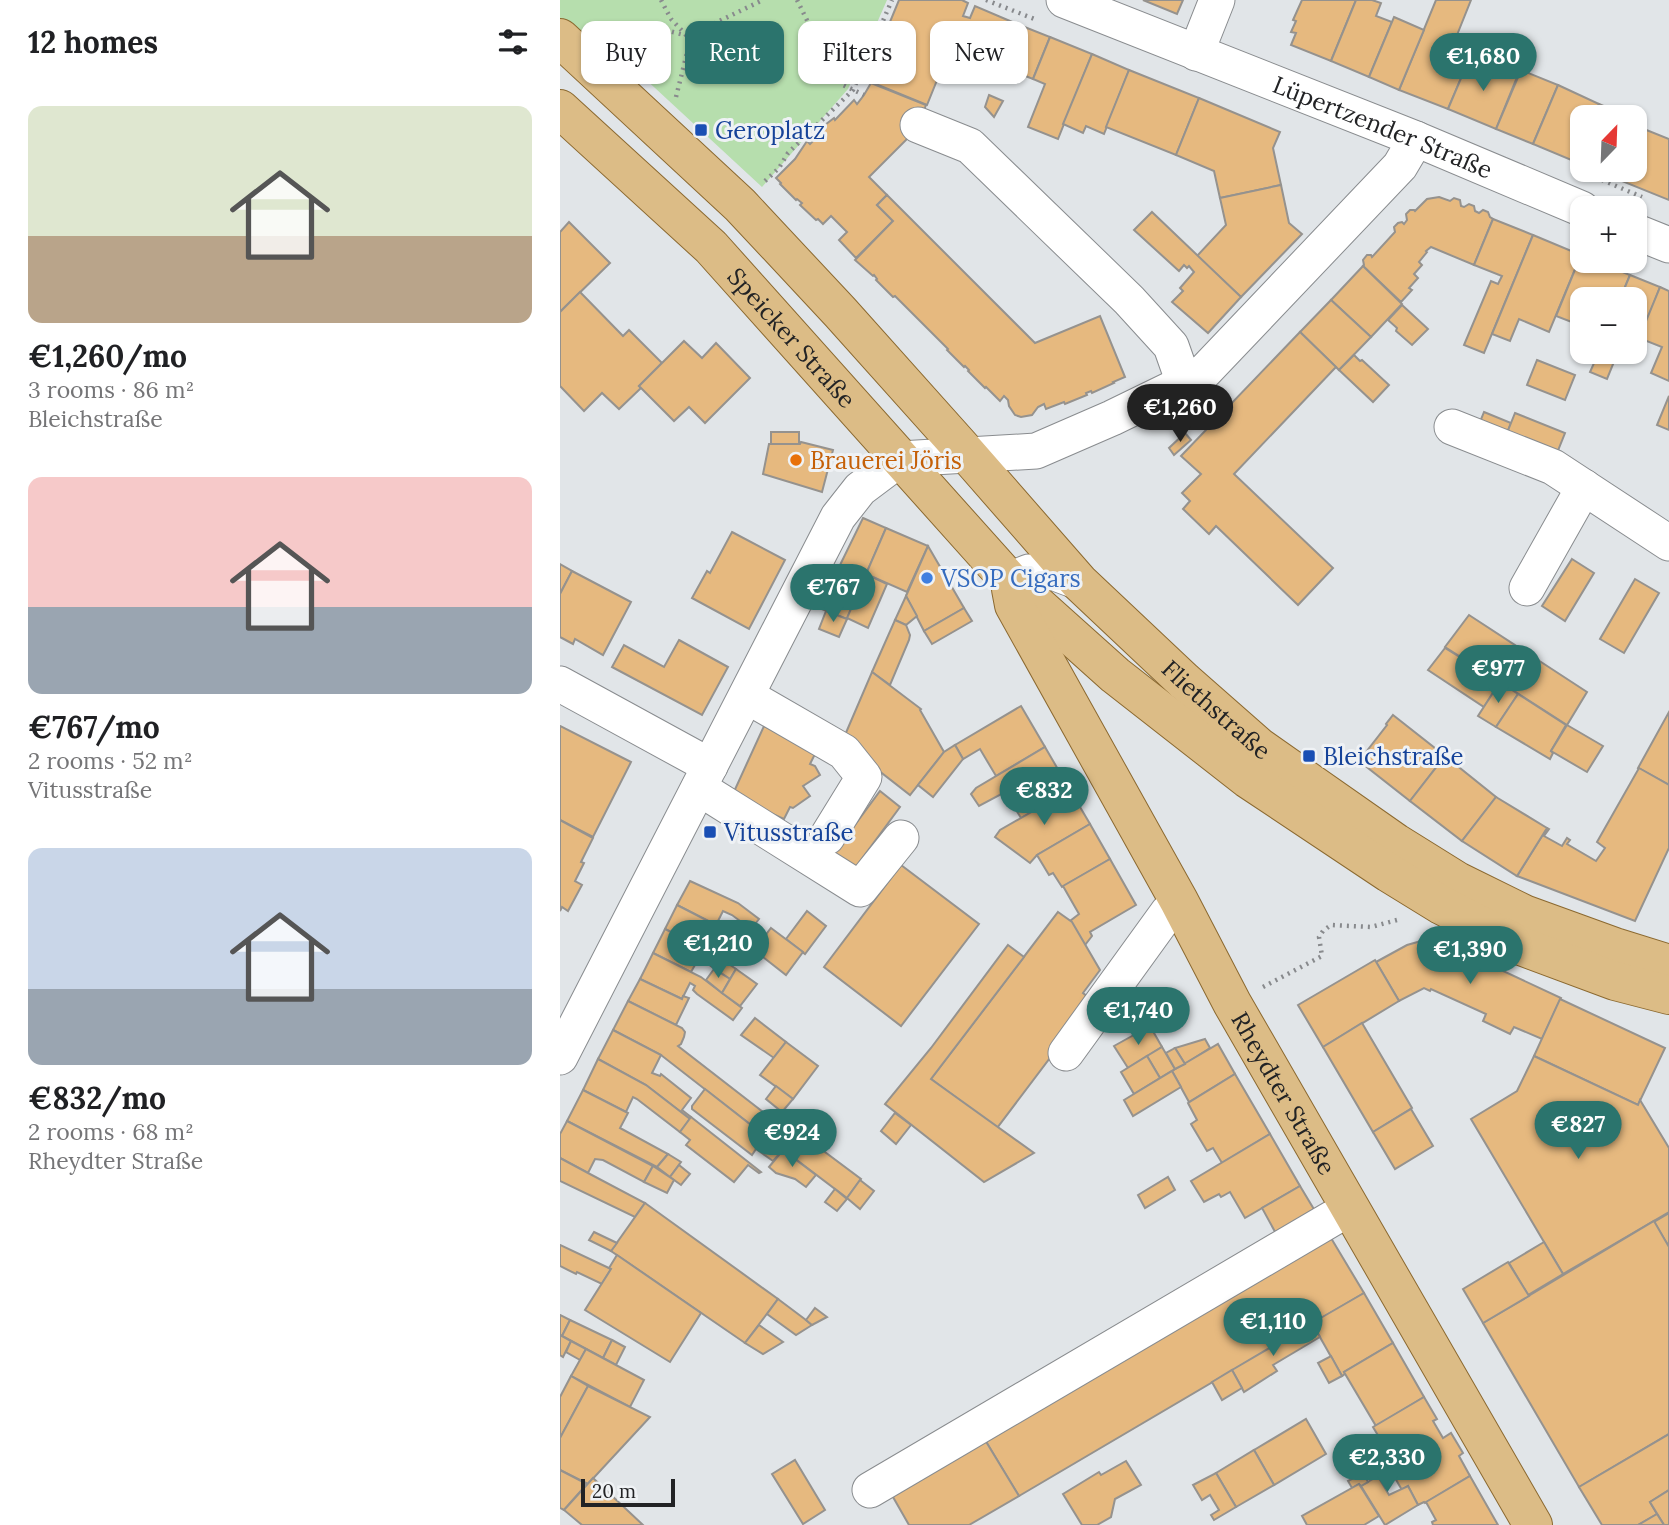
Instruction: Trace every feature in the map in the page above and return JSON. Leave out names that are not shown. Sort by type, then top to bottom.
[{"type":"main road","name":"Speicker Straße","points":[[560,38],[581,58]]},
{"type":"main road","name":"Speicker Straße","points":[[609,84],[740,205],[968,455]]},
{"type":"main road","name":"Speicker Straße","points":[[560,109],[711,247],[1009,580]]},
{"type":"main road","name":"Fliethstraße","points":[[968,455],[1079,582],[1259,747],[1396,843],[1457,881],[1524,914],[1669,964]]},
{"type":"main road","name":"Fliethstraße","points":[[1009,580],[1115,675],[1248,779],[1389,873],[1441,905],[1521,946],[1615,981],[1669,995]]},
{"type":"main road","name":"Rheydter Straße","points":[[1009,580],[1014,605],[1179,901],[1232,1003],[1532,1525]]},
{"type":"street","name":"Lüpertzender Straße","points":[[1064,0],[1416,139],[1570,204]]},
{"type":"street","points":[[1196,53],[1217,0]]},
{"type":"street","points":[[918,125],[970,146],[1129,300],[1171,346],[1184,383]]},
{"type":"street","points":[[560,1057],[838,517],[860,489],[900,459],[1036,451],[1112,418],[1205,371],[1400,166],[1416,139]]},
{"type":"street","points":[[1647,237],[1669,246]]},
{"type":"street","points":[[1452,427],[1553,467],[1669,542]]},
{"type":"street","points":[[1527,588],[1584,487]]},
{"type":"street","points":[[1009,580],[1029,572],[1055,573],[1079,582]]},
{"type":"street","points":[[560,684],[705,777],[860,889],[901,838]]},
{"type":"street","points":[[747,696],[844,751],[864,777],[827,838]]},
{"type":"street","points":[[1066,1053],[1168,912],[1179,901]]},
{"type":"street","points":[[870,1490],[1350,1208]]},
{"type":"path","points":[[661,0],[671,19],[685,33]]},
{"type":"path","points":[[719,21],[763,0]]},
{"type":"path","points":[[797,0],[835,77],[864,95]]},
{"type":"path","points":[[740,205],[779,167],[788,153],[853,90],[892,0]]},
{"type":"path","points":[[652,123],[676,97],[685,61]]},
{"type":"path","points":[[1232,1003],[1322,956],[1319,937],[1331,925],[1371,927],[1441,905]]},
{"type":"green space","points":[[560,0],[887,0],[878,21],[798,21],[798,84],[850,84],[762,187],[651,84],[671,84],[671,21],[581,21],[581,35],[560,18]]},
{"type":"building","points":[[899,0],[962,0],[968,3],[963,16],[970,18],[975,6],[1010,21],[930,21],[930,84],[935,84],[927,105],[876,84],[916,84],[916,21],[890,21]]},
{"type":"building","points":[[1143,0],[1183,0],[1177,14]]},
{"type":"building","points":[[1302,0],[1356,0],[1331,61],[1291,45],[1296,33],[1291,32],[1296,21],[1293,20]]},
{"type":"building","points":[[1356,0],[1381,3],[1376,16],[1392,22],[1369,77],[1331,61]]},
{"type":"building","points":[[1436,0],[1471,0],[1457,35],[1451,40],[1444,38],[1442,42],[1470,57],[1448,109],[1399,90]]},
{"type":"building","points":[[1394,17],[1424,30],[1399,90],[1369,77]]},
{"type":"building","points":[[1028,28],[1050,37],[1033,79],[1028,77]]},
{"type":"building","points":[[1050,37],[1092,54],[1058,139],[1028,127],[1045,84],[1033,79]]},
{"type":"building","points":[[1092,54],[1129,70],[1104,134],[1086,126],[1083,133],[1063,124]]},
{"type":"building","points":[[1470,57],[1517,77],[1496,129],[1448,109]]},
{"type":"building","points":[[1129,70],[1199,98],[1176,155],[1106,127]]},
{"type":"building","points":[[1521,70],[1558,85],[1533,144],[1496,129]]},
{"type":"building","points":[[870,84],[874,84],[926,105],[916,130],[869,177],[887,195],[877,205],[893,221],[856,258],[839,240],[847,232],[831,216],[823,224],[816,220],[776,178],[795,159],[807,141],[810,144],[820,134],[817,131],[834,118],[835,120],[854,100],[857,104]]},
{"type":"building","points":[[1558,85],[1599,104],[1570,105],[1570,159],[1533,144]]},
{"type":"building","points":[[989,95],[1003,101],[994,117],[985,107]]},
{"type":"building","points":[[1199,98],[1280,132],[1273,148],[1281,185],[1220,198],[1214,171],[1176,155]]},
{"type":"building","points":[[1647,130],[1669,139],[1669,200],[1624,182],[1647,182]]},
{"type":"building","points":[[1281,185],[1289,223],[1302,234],[1241,297],[1197,256],[1226,225],[1220,198]]},
{"type":"building","points":[[887,195],[1035,343],[1100,316],[1125,377],[1065,404],[1064,402],[1046,409],[1044,404],[1032,415],[1015,415],[1004,396],[1000,401],[985,388],[874,275],[855,260],[893,221],[877,205]]},
{"type":"building","points":[[1439,197],[1450,201],[1454,198],[1460,200],[1461,206],[1474,206],[1475,211],[1488,212],[1493,219],[1474,265],[1431,247],[1419,262],[1422,265],[1414,274],[1418,278],[1409,288],[1412,290],[1401,302],[1363,266],[1363,260],[1367,255],[1372,257],[1395,232],[1394,227],[1398,223],[1404,224],[1407,220],[1406,214],[1410,210],[1415,211],[1427,199]]},
{"type":"building","points":[[1152,212],[1241,297],[1208,333],[1172,302],[1183,291],[1180,288],[1194,272],[1184,265],[1179,271],[1134,230]]},
{"type":"building","points":[[1493,219],[1533,235],[1484,353],[1464,345],[1491,281],[1498,284],[1502,276],[1474,265]]},
{"type":"building","points":[[569,222],[610,263],[560,312],[560,232]]},
{"type":"building","points":[[1533,235],[1570,250],[1570,273],[1574,273],[1549,332],[1519,319],[1510,341],[1492,334]]},
{"type":"building","points":[[1363,266],[1402,304],[1371,337],[1331,300]]},
{"type":"building","points":[[1574,273],[1630,275],[1625,287],[1570,287],[1570,321],[1556,316]]},
{"type":"building","points":[[1630,275],[1660,287],[1647,321],[1647,287],[1625,287]]},
{"type":"building","points":[[1660,287],[1669,291],[1669,381],[1651,373],[1662,347],[1647,341],[1647,319]]},
{"type":"building","points":[[580,292],[623,336],[629,330],[662,363],[619,409],[602,393],[584,411],[560,386],[560,312]]},
{"type":"building","points":[[1331,300],[1371,337],[1339,370],[1300,332]]},
{"type":"building","points":[[1402,305],[1428,329],[1412,345],[1388,320]]},
{"type":"building","points":[[1300,332],[1336,367],[1234,474],[1333,568],[1298,605],[1216,526],[1209,534],[1183,509],[1190,501],[1182,493],[1201,474],[1181,456]]},
{"type":"building","points":[[684,341],[702,358],[716,343],[750,378],[705,423],[689,407],[674,421],[639,386]]},
{"type":"building","points":[[1354,355],[1389,385],[1373,402],[1339,370]]},
{"type":"building","points":[[1537,360],[1575,375],[1565,400],[1527,385]]},
{"type":"building","points":[[1594,364],[1613,364],[1607,379],[1590,372]]},
{"type":"building","points":[[1669,396],[1669,430],[1657,425]]},
{"type":"building","points":[[1484,412],[1511,423],[1505,438],[1478,427]]},
{"type":"building","points":[[1515,413],[1565,433],[1555,458],[1505,438]]},
{"type":"building","points":[[771,432],[799,432],[799,444],[771,444]]},
{"type":"building","points":[[1185,433],[1191,440],[1174,455],[1169,448]]},
{"type":"building","points":[[801,442],[833,450],[822,492],[763,474],[769,444]]},
{"type":"building","points":[[863,518],[886,528],[847,619],[819,608]]},
{"type":"building","points":[[886,528],[928,546],[907,592],[866,574]]},
{"type":"building","points":[[732,532],[785,560],[749,629],[692,598],[707,571],[710,573]]},
{"type":"building","points":[[928,546],[964,608],[924,631],[906,596]]},
{"type":"building","points":[[1572,559],[1594,573],[1565,621],[1542,606]]},
{"type":"building","points":[[560,564],[572,571],[560,594]]},
{"type":"building","points":[[572,571],[631,602],[603,655],[575,639],[573,644],[560,637],[560,594]]},
{"type":"building","points":[[866,574],[887,584],[868,628],[847,618]]},
{"type":"building","points":[[1635,579],[1659,593],[1624,653],[1600,639]]},
{"type":"building","points":[[906,596],[917,616],[906,625],[895,620]]},
{"type":"building","points":[[964,608],[972,621],[932,644],[924,631]]},
{"type":"building","points":[[826,611],[847,619],[839,637],[819,629]]},
{"type":"building","points":[[1469,615],[1587,692],[1567,725],[1445,647]]},
{"type":"building","points":[[895,620],[906,625],[910,635],[890,685],[872,672]]},
{"type":"building","points":[[679,640],[728,667],[702,715],[612,667],[624,645],[664,667]]},
{"type":"building","points":[[1445,648],[1500,682],[1484,707],[1428,670]]},
{"type":"building","points":[[872,672],[921,709],[944,752],[910,795],[842,742]]},
{"type":"building","points":[[1500,682],[1518,694],[1496,727],[1478,716]]},
{"type":"building","points":[[1518,694],[1566,725],[1551,751],[1553,753],[1550,759],[1496,727]]},
{"type":"building","points":[[1021,706],[1045,747],[996,776],[980,749],[963,759],[955,745]]},
{"type":"building","points":[[1669,712],[1669,785],[1638,768]]},
{"type":"building","points":[[1393,715],[1445,756],[1410,801],[1359,761]]},
{"type":"building","points":[[1567,725],[1603,746],[1587,772],[1551,751]]},
{"type":"building","points":[[560,726],[631,762],[593,837],[560,820]]},
{"type":"building","points":[[764,726],[817,750],[810,764],[815,766],[820,775],[803,786],[810,796],[793,808],[790,807],[784,819],[732,796]]},
{"type":"building","points":[[955,745],[963,759],[933,797],[918,785],[944,752]]},
{"type":"building","points":[[1045,747],[1070,790],[1021,818],[1005,792],[979,806],[971,794],[976,788]]},
{"type":"building","points":[[1445,756],[1496,797],[1462,841],[1410,801]]},
{"type":"building","points":[[1639,768],[1669,785],[1669,848],[1635,921],[1517,876],[1547,828],[1549,829],[1544,836],[1562,846],[1567,838],[1570,840],[1567,844],[1596,861],[1605,848],[1597,842]]},
{"type":"building","points":[[1070,790],[1090,824],[1037,855],[1030,863],[995,837],[1000,830]]},
{"type":"building","points":[[880,791],[900,807],[852,872],[832,856]]},
{"type":"building","points":[[1496,797],[1547,828],[1517,876],[1462,841]]},
{"type":"building","points":[[560,820],[593,838],[575,881],[582,885],[568,911],[562,907],[560,911]]},
{"type":"building","points":[[1090,824],[1110,859],[1062,887],[1053,873],[1049,875],[1037,855]]},
{"type":"building","points":[[1110,859],[1136,905],[1090,932],[1092,936],[1085,945],[1070,921],[1079,914],[1063,886]]},
{"type":"building","points":[[901,865],[979,924],[901,1026],[824,967]]},
{"type":"building","points":[[690,881],[738,903],[759,919],[751,929],[723,911],[716,925],[677,905]]},
{"type":"building","points":[[677,905],[716,925],[707,942],[715,946],[717,942],[735,955],[728,963],[665,929]]},
{"type":"building","points":[[807,911],[826,926],[805,954],[786,939]]},
{"type":"building","points":[[1058,912],[1072,922],[1100,970],[1083,993],[1093,1001],[997,1128],[931,1079]]},
{"type":"building","points":[[771,928],[803,952],[786,975],[754,950]]},
{"type":"building","points":[[665,929],[713,953],[736,969],[730,979],[699,958],[691,972],[653,953]]},
{"type":"building","points":[[1421,941],[1443,943],[1561,998],[1542,1039],[1514,1027],[1510,1034],[1483,1021],[1486,1014],[1431,989],[1430,991],[1424,988],[1399,1001],[1376,962],[1407,945]]},
{"type":"building","points":[[1008,945],[1024,957],[931,1079],[1034,1153],[984,1182],[885,1104],[931,1048]]},
{"type":"building","points":[[653,953],[701,977],[742,1008],[733,1020],[697,994],[693,990],[695,986],[690,983],[682,999],[640,979]]},
{"type":"building","points":[[1375,960],[1399,1001],[1323,1047],[1298,1005]]},
{"type":"building","points":[[714,969],[730,979],[722,993],[706,980]]},
{"type":"building","points":[[736,969],[757,984],[740,1006],[722,993]]},
{"type":"building","points":[[640,979],[682,999],[683,996],[689,998],[676,1025],[628,1001]]},
{"type":"building","points":[[1560,999],[1665,1048],[1638,1105],[1534,1056]]},
{"type":"building","points":[[628,1001],[682,1028],[684,1037],[678,1046],[776,1122],[765,1136],[661,1055],[613,1030]]},
{"type":"building","points":[[755,1018],[786,1042],[774,1058],[741,1035]]},
{"type":"building","points":[[1362,1023],[1412,1108],[1373,1132],[1323,1047]]},
{"type":"building","points":[[1150,1026],[1162,1047],[1128,1068],[1114,1046]]},
{"type":"building","points":[[613,1030],[661,1055],[652,1073],[661,1074],[691,1098],[682,1110],[690,1119],[646,1085],[598,1059]]},
{"type":"building","points":[[1205,1039],[1210,1048],[1185,1064],[1175,1048]]},
{"type":"building","points":[[786,1042],[818,1066],[793,1099],[760,1075]]},
{"type":"building","points":[[1218,1044],[1235,1074],[1189,1102],[1172,1071]]},
{"type":"building","points":[[1162,1047],[1175,1069],[1160,1078],[1147,1056]]},
{"type":"building","points":[[1175,1048],[1185,1064],[1175,1069],[1166,1053]]},
{"type":"building","points":[[1147,1056],[1160,1078],[1134,1094],[1121,1072]]},
{"type":"building","points":[[1534,1056],[1638,1105],[1640,1100],[1669,1148],[1669,1212],[1563,1274],[1471,1119],[1517,1091]]},
{"type":"building","points":[[598,1059],[646,1085],[690,1119],[680,1132],[633,1097],[626,1112],[583,1090]]},
{"type":"building","points":[[1172,1071],[1181,1087],[1133,1116],[1124,1100]]},
{"type":"building","points":[[1235,1074],[1270,1134],[1222,1163],[1213,1148],[1207,1151],[1191,1124],[1197,1120],[1188,1103]]},
{"type":"building","points":[[776,1086],[793,1099],[782,1112],[766,1099]]},
{"type":"building","points":[[705,1089],[783,1150],[773,1161],[756,1149],[752,1155],[692,1109]]},
{"type":"building","points":[[583,1090],[628,1113],[620,1128],[668,1154],[657,1167],[567,1121]]},
{"type":"building","points":[[1411,1109],[1433,1146],[1395,1169],[1373,1132]]},
{"type":"building","points":[[895,1113],[911,1125],[896,1144],[881,1131]]},
{"type":"building","points":[[691,1117],[761,1172],[748,1165],[734,1182],[686,1145],[690,1140],[680,1132]]},
{"type":"building","points":[[567,1121],[653,1166],[644,1182],[603,1160],[595,1159],[588,1173],[560,1158],[560,1134]]},
{"type":"building","points":[[776,1122],[786,1123],[861,1179],[847,1198],[765,1136]]},
{"type":"building","points":[[1270,1134],[1300,1186],[1245,1218],[1230,1192],[1204,1202],[1191,1181]]},
{"type":"building","points":[[783,1150],[816,1175],[806,1187],[769,1167]]},
{"type":"building","points":[[668,1154],[681,1162],[670,1177],[657,1167]]},
{"type":"building","points":[[560,1158],[645,1203],[635,1217],[560,1181]]},
{"type":"building","points":[[679,1165],[690,1174],[681,1185],[670,1177]]},
{"type":"building","points":[[653,1166],[674,1180],[667,1193],[644,1182]]},
{"type":"building","points":[[1168,1177],[1175,1190],[1145,1208],[1138,1195]]},
{"type":"building","points":[[860,1180],[874,1191],[860,1209],[847,1198]]},
{"type":"building","points":[[1300,1186],[1318,1216],[1279,1239],[1262,1208]]},
{"type":"building","points":[[835,1189],[847,1199],[837,1211],[825,1202]]},
{"type":"building","points":[[645,1203],[778,1299],[745,1343],[611,1251]]},
{"type":"building","points":[[1669,1213],[1669,1247],[1654,1222]]},
{"type":"building","points":[[1654,1221],[1669,1247],[1669,1434],[1579,1487],[1483,1323]]},
{"type":"building","points":[[594,1232],[617,1243],[611,1251],[589,1240]]},
{"type":"building","points":[[1328,1233],[1364,1293],[1019,1496],[982,1435]]},
{"type":"building","points":[[1544,1242],[1563,1274],[1528,1295],[1509,1263]]},
{"type":"building","points":[[560,1245],[611,1269],[602,1284],[560,1266]]},
{"type":"building","points":[[617,1255],[701,1313],[670,1362],[585,1310]]},
{"type":"building","points":[[1508,1262],[1529,1296],[1483,1323],[1463,1289]]},
{"type":"building","points":[[1364,1293],[1393,1343],[1344,1372],[1342,1376],[1312,1323]]},
{"type":"building","points":[[778,1299],[812,1325],[796,1335],[767,1314]]},
{"type":"building","points":[[815,1308],[827,1317],[812,1325],[806,1320]]},
{"type":"building","points":[[560,1315],[570,1320],[562,1336],[560,1335]]},
{"type":"building","points":[[570,1320],[612,1340],[603,1358],[562,1336]]},
{"type":"building","points":[[1312,1323],[1320,1337],[1273,1365],[1277,1371],[1244,1392],[1232,1370]]},
{"type":"building","points":[[759,1325],[783,1342],[763,1354],[745,1343]]},
{"type":"building","points":[[560,1335],[571,1341],[563,1357],[560,1355]]},
{"type":"building","points":[[612,1340],[625,1347],[616,1365],[603,1358]]},
{"type":"building","points":[[571,1341],[586,1349],[580,1360],[566,1352]]},
{"type":"building","points":[[1393,1343],[1424,1397],[1376,1426],[1344,1372]]},
{"type":"building","points":[[586,1349],[644,1380],[630,1407],[571,1376]]},
{"type":"building","points":[[1331,1356],[1342,1376],[1329,1383],[1318,1363]]},
{"type":"building","points":[[1232,1370],[1242,1388],[1222,1400],[1212,1382]]},
{"type":"building","points":[[571,1376],[588,1386],[560,1438],[560,1397]]},
{"type":"building","points":[[588,1386],[650,1417],[588,1484],[560,1470],[560,1438]]},
{"type":"building","points":[[1424,1397],[1437,1419],[1433,1421],[1443,1438],[1451,1433],[1463,1453],[1459,1456],[1470,1476],[1418,1505],[1408,1486],[1402,1490],[1379,1451],[1385,1447],[1373,1427]]},
{"type":"building","points":[[1306,1419],[1326,1454],[1274,1485],[1254,1450]]},
{"type":"building","points":[[1669,1434],[1669,1490],[1650,1502],[1657,1514],[1638,1525],[1602,1525],[1579,1487]]},
{"type":"building","points":[[982,1435],[1019,1496],[969,1525],[909,1525],[889,1490]]},
{"type":"building","points":[[1254,1450],[1274,1485],[1236,1507],[1216,1473]]},
{"type":"building","points":[[1379,1451],[1391,1471],[1379,1478],[1389,1495],[1408,1486],[1418,1505],[1385,1525],[1361,1486],[1378,1476],[1368,1458]]},
{"type":"building","points":[[795,1460],[825,1510],[803,1524],[772,1474]]},
{"type":"building","points":[[1126,1461],[1141,1485],[1115,1499],[1111,1517],[1097,1525],[1082,1525],[1063,1494],[1099,1472],[1101,1475]]},
{"type":"building","points":[[560,1470],[587,1484],[564,1510],[560,1508]]},
{"type":"building","points":[[1216,1473],[1236,1507],[1214,1520],[1211,1515],[1219,1510],[1210,1495],[1202,1500],[1193,1485]]},
{"type":"building","points":[[1363,1473],[1368,1482],[1352,1488],[1348,1481]]},
{"type":"building","points":[[1470,1476],[1498,1525],[1433,1525],[1432,1522],[1436,1520],[1426,1502]]},
{"type":"building","points":[[593,1478],[643,1525],[582,1525],[564,1510]]},
{"type":"building","points":[[1359,1484],[1379,1516],[1364,1525],[1307,1525],[1302,1516]]},
{"type":"building","points":[[1669,1490],[1669,1525],[1664,1525],[1650,1502]]},
{"type":"building","points":[[1657,1514],[1664,1525],[1638,1525]]},
{"type":"place","name":"Geroplatz","points":[[701,130]]},
{"type":"place","name":"Brauerei Jöris","points":[[796,460]]},
{"type":"place","name":"VSOP Cigars","points":[[927,578]]},
{"type":"place","name":"Bleichstraße","points":[[1309,756]]},
{"type":"place","name":"Vitusstraße","points":[[710,832]]}]
